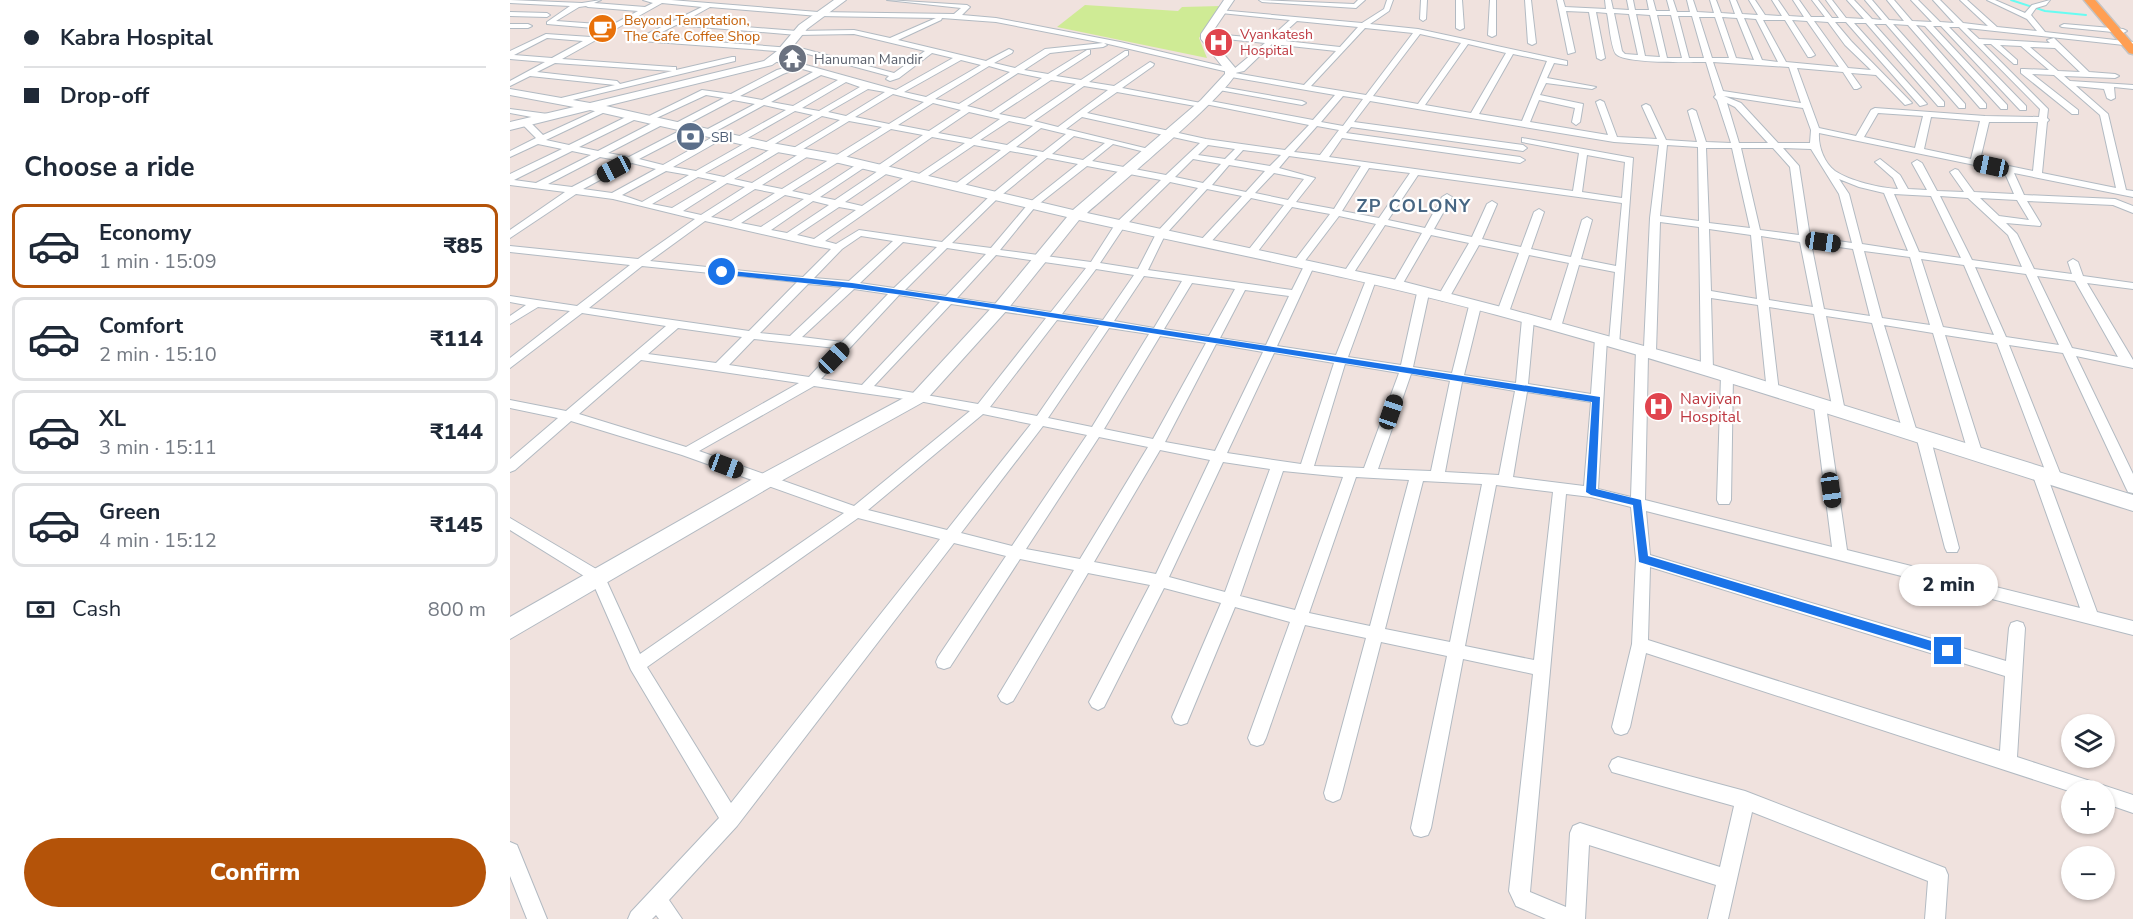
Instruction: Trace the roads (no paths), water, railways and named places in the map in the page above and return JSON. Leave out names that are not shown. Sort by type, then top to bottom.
[{"type":"main road","points":[[2089,0],[2128,42]]},
{"type":"main road","points":[[2096,0],[2128,42]]},
{"type":"street","points":[[542,2],[560,0]]},
{"type":"street","points":[[586,9],[598,0]]},
{"type":"street","points":[[646,0],[818,14],[956,16],[1038,27],[1306,87],[1614,139],[1663,144],[1814,146]]},
{"type":"street","points":[[781,54],[797,33],[818,14],[841,0]]},
{"type":"street","points":[[890,0],[967,7],[956,16]]},
{"type":"street","points":[[1262,0],[1354,6],[1360,5],[1362,0]]},
{"type":"street","points":[[1306,87],[1365,24],[1387,10],[1390,0]]},
{"type":"street","points":[[1423,19],[1424,0]]},
{"type":"street","points":[[1459,0],[1460,28]]},
{"type":"street","points":[[1492,35],[1493,0]]},
{"type":"street","points":[[1528,0],[1532,43]]},
{"type":"street","points":[[1559,0],[1571,52]]},
{"type":"street","points":[[1608,0],[1618,52],[1664,60],[1733,60],[1788,64],[1845,72],[1878,73]]},
{"type":"street","points":[[1630,0],[1642,58]]},
{"type":"street","points":[[1650,0],[1655,13],[1664,60]]},
{"type":"street","points":[[1670,0],[1676,14],[1686,59]]},
{"type":"street","points":[[1690,0],[1736,146],[1756,234],[1773,392]]},
{"type":"street","points":[[1713,0],[1733,60]]},
{"type":"street","points":[[1733,0],[1759,63]]},
{"type":"street","points":[[1752,0],[1788,64],[1806,106],[1815,130],[1814,146],[1844,194],[1877,321],[1952,548]]},
{"type":"street","points":[[1774,0],[1811,55]]},
{"type":"street","points":[[1796,0],[1857,87]]},
{"type":"street","points":[[1815,0],[1848,43],[1908,103]]},
{"type":"street","points":[[1829,0],[1923,104]]},
{"type":"street","points":[[1850,0],[1941,104]]},
{"type":"street","points":[[1868,0],[1962,106]]},
{"type":"street","points":[[1890,0],[1983,106]]},
{"type":"street","points":[[1914,0],[1940,23],[2023,108]]},
{"type":"street","points":[[1936,0],[2044,109],[2045,120],[2037,175]]},
{"type":"street","points":[[1963,0],[1994,27]]},
{"type":"street","points":[[1990,0],[2027,17],[2086,73]]},
{"type":"street","points":[[2027,17],[2032,8],[2044,4],[2047,0]]},
{"type":"street","points":[[516,1],[577,5],[586,9],[633,16]]},
{"type":"street","points":[[510,84],[662,1]]},
{"type":"street","points":[[577,5],[549,23],[614,27]]},
{"type":"street","points":[[709,5],[644,39],[781,54],[798,66],[870,87],[1149,150]]},
{"type":"street","points":[[1206,35],[1225,5],[1296,18],[1418,31],[1564,63]]},
{"type":"street","points":[[586,9],[644,9]]},
{"type":"street","points":[[1562,9],[1940,23],[2128,42]]},
{"type":"street","points":[[1592,10],[1601,58]]},
{"type":"street","points":[[510,15],[547,15]]},
{"type":"street","points":[[890,41],[946,16]]},
{"type":"street","points":[[510,629],[765,481],[919,397],[1001,307],[1076,215],[1203,104],[1231,72],[1241,69],[1296,18]]},
{"type":"street","points":[[675,23],[797,33],[851,31],[1017,71],[1345,129],[1516,173],[1577,194],[1626,201]]},
{"type":"street","points":[[1926,23],[2004,107]]},
{"type":"street","points":[[510,26],[528,26]]},
{"type":"street","points":[[2064,26],[2128,42]]},
{"type":"street","points":[[1323,158],[1418,31]]},
{"type":"street","points":[[1206,35],[1342,49]]},
{"type":"street","points":[[1206,35],[1213,51],[1231,72]]},
{"type":"street","points":[[510,56],[546,36],[591,39]]},
{"type":"street","points":[[1976,40],[2056,46]]},
{"type":"street","points":[[1420,107],[1466,41]]},
{"type":"street","points":[[788,237],[964,108],[1048,51],[1109,42]]},
{"type":"street","points":[[1993,42],[2014,62]]},
{"type":"street","points":[[2023,44],[2104,114],[2122,192]]},
{"type":"street","points":[[510,126],[599,108],[781,54],[804,51],[896,76]]},
{"type":"street","points":[[675,211],[726,180],[822,113],[896,76],[930,51]]},
{"type":"street","points":[[734,223],[1009,51]]},
{"type":"street","points":[[1474,115],[1511,51]]},
{"type":"street","points":[[993,114],[1087,52]]},
{"type":"street","points":[[1027,122],[1125,53]]},
{"type":"street","points":[[510,56],[686,70]]},
{"type":"street","points":[[643,205],[698,174],[848,118],[959,58]]},
{"type":"street","points":[[560,101],[732,59]]},
{"type":"street","points":[[1516,173],[1536,97],[1551,60]]},
{"type":"street","points":[[1060,129],[1150,64]]},
{"type":"street","points":[[510,180],[572,147],[662,122],[732,97],[780,72],[798,66]]},
{"type":"street","points":[[2075,112],[2024,71],[2115,76]]},
{"type":"street","points":[[614,196],[664,168],[763,103],[818,72]]},
{"type":"street","points":[[529,74],[628,84]]},
{"type":"street","points":[[510,364],[638,264],[704,217],[755,186],[795,108],[844,80]]},
{"type":"street","points":[[1543,80],[1592,87]]},
{"type":"street","points":[[2070,83],[2110,87]]},
{"type":"street","points":[[2111,98],[2110,87],[2107,84],[2133,87]]},
{"type":"street","points":[[1219,88],[1302,103]]},
{"type":"street","points":[[510,92],[599,108],[714,135],[839,159],[1120,225],[1397,285],[1707,369],[1773,392],[1975,452],[2133,503]]},
{"type":"street","points":[[539,185],[662,122],[705,92],[1125,170],[1620,270]]},
{"type":"street","points":[[1204,243],[1247,195],[1290,153],[1341,93]]},
{"type":"street","points":[[1718,94],[1806,106]]},
{"type":"street","points":[[1718,94],[1737,105],[1794,166],[1818,312],[1839,411]]},
{"type":"street","points":[[1536,97],[1580,106],[1576,122]]},
{"type":"street","points":[[1600,102],[1614,139]]},
{"type":"street","points":[[1621,727],[1640,644],[1643,559],[1638,503],[1655,218],[1663,144],[1646,106]]},
{"type":"street","points":[[511,152],[599,108]]},
{"type":"street","points":[[1860,139],[1875,110],[1985,119],[2045,120]]},
{"type":"street","points":[[510,111],[548,117]]},
{"type":"street","points":[[1692,111],[1702,145],[1707,369]]},
{"type":"street","points":[[1080,114],[1206,142],[1415,172],[1516,173]]},
{"type":"street","points":[[1927,115],[1918,157],[2002,340],[2055,478]]},
{"type":"street","points":[[816,243],[864,209],[1007,117]]},
{"type":"street","points":[[1975,162],[1985,119]]},
{"type":"street","points":[[510,235],[576,189],[633,159],[662,122]]},
{"type":"street","points":[[526,123],[539,140],[864,209]]},
{"type":"street","points":[[957,187],[1040,124]]},
{"type":"street","points":[[1345,129],[1524,144],[1630,160],[1620,270],[1597,399],[1591,492]]},
{"type":"street","points":[[1815,130],[1860,139],[1918,157],[1975,162],[2133,195]]},
{"type":"street","points":[[687,452],[811,382],[896,292],[995,196],[1072,132]]},
{"type":"street","points":[[864,390],[993,252],[1032,205],[1112,141]]},
{"type":"street","points":[[636,665],[856,512],[981,408],[1094,265],[1120,225],[1165,179],[1206,142]]},
{"type":"street","points":[[638,919],[730,819],[1040,421],[1141,273],[1161,234],[1241,147]]},
{"type":"street","points":[[1577,194],[1583,153]]},
{"type":"street","points":[[1190,156],[1310,178],[1292,204],[1251,253]]},
{"type":"street","points":[[1880,162],[1896,177],[1905,192]]},
{"type":"street","points":[[1098,702],[1160,581],[1270,350],[1296,294],[1303,265],[1367,164]]},
{"type":"street","points":[[762,231],[862,165]]},
{"type":"street","points":[[1996,219],[2036,224],[2020,197],[2008,169]]},
{"type":"street","points":[[1347,275],[1415,172]]},
{"type":"street","points":[[1830,172],[1862,185],[1888,191],[2115,202],[2133,210]]},
{"type":"street","points":[[1955,172],[1972,196],[2012,234],[2027,271],[2133,488]]},
{"type":"street","points":[[510,180],[524,184],[576,189],[614,196],[643,205],[838,247]]},
{"type":"street","points":[[510,192],[524,184]]},
{"type":"street","points":[[1888,191],[1914,253],[1975,452]]},
{"type":"street","points":[[1397,285],[1447,197]]},
{"type":"street","points":[[1443,298],[1476,240],[1492,204]]},
{"type":"street","points":[[1503,312],[1527,251],[1539,212]]},
{"type":"street","points":[[1655,218],[1756,234],[1914,253],[2133,286]]},
{"type":"street","points":[[1555,327],[1587,220]]},
{"type":"street","points":[[719,368],[838,247],[859,234],[947,244],[1296,294]]},
{"type":"street","points":[[794,338],[902,238]]},
{"type":"street","points":[[510,249],[852,285],[1597,399]]},
{"type":"street","points":[[2073,262],[2079,279],[2130,363]]},
{"type":"street","points":[[944,662],[1096,431],[1190,279]]},
{"type":"street","points":[[1306,470],[1341,359],[1371,280]]},
{"type":"street","points":[[1007,696],[1157,444],[1242,286]]},
{"type":"street","points":[[1369,474],[1406,370],[1424,293]]},
{"type":"street","points":[[1707,294],[2065,350],[2130,363]]},
{"type":"street","points":[[510,299],[750,335],[794,338],[846,346]]},
{"type":"street","points":[[510,321],[536,303]]},
{"type":"street","points":[[1437,477],[1457,377],[1475,306]]},
{"type":"street","points":[[1421,828],[1457,651],[1497,480],[1522,387],[1528,319]]},
{"type":"street","points":[[510,467],[676,323]]},
{"type":"street","points":[[639,356],[919,397],[1219,457],[1278,466],[1351,473],[1497,480],[1591,492],[2133,628]]},
{"type":"street","points":[[1724,500],[1727,376]]},
{"type":"street","points":[[510,404],[569,416],[687,452],[856,512],[1017,553],[1160,581],[1298,617],[1543,669]]},
{"type":"street","points":[[1820,406],[1840,553]]},
{"type":"street","points":[[1181,717],[1231,598],[1278,466]]},
{"type":"street","points":[[1257,738],[1298,617],[1351,473]]},
{"type":"street","points":[[2039,473],[2091,617]]},
{"type":"street","points":[[1333,793],[1417,477]]},
{"type":"street","points":[[1560,488],[1519,891],[1523,899],[1570,919]]},
{"type":"street","points":[[510,523],[598,577],[636,665],[730,819]]},
{"type":"street","points":[[1643,559],[2014,671]]},
{"type":"street","points":[[2008,761],[2018,628]]},
{"type":"street","points":[[1640,644],[2064,780]]},
{"type":"street","points":[[1618,766],[1745,800],[1938,875],[1935,919]]},
{"type":"street","points":[[2115,798],[2133,804]]},
{"type":"street","points":[[1718,919],[1745,800]]},
{"type":"street","points":[[1575,919],[1580,833],[1727,879]]},
{"type":"street","points":[[510,852],[537,919]]},
{"type":"street","points":[[657,900],[672,919]]},
{"type":"waterway","points":[[2011,0],[2045,11],[2086,15]]},
{"type":"place","name":"Beyond Temptation, The Cafe Coffee Shop","points":[[603,28]]},
{"type":"place","name":"Vyankatesh Hospital","points":[[1219,42]]},
{"type":"place","name":"Hanuman Mandir","points":[[793,59]]},
{"type":"place","name":"SBI","points":[[690,137]]},
{"type":"place","name":"Navjivan Hospital","points":[[1659,407]]},
{"type":"district","name":"ZP COLONY","points":[[1414,206]]}]
